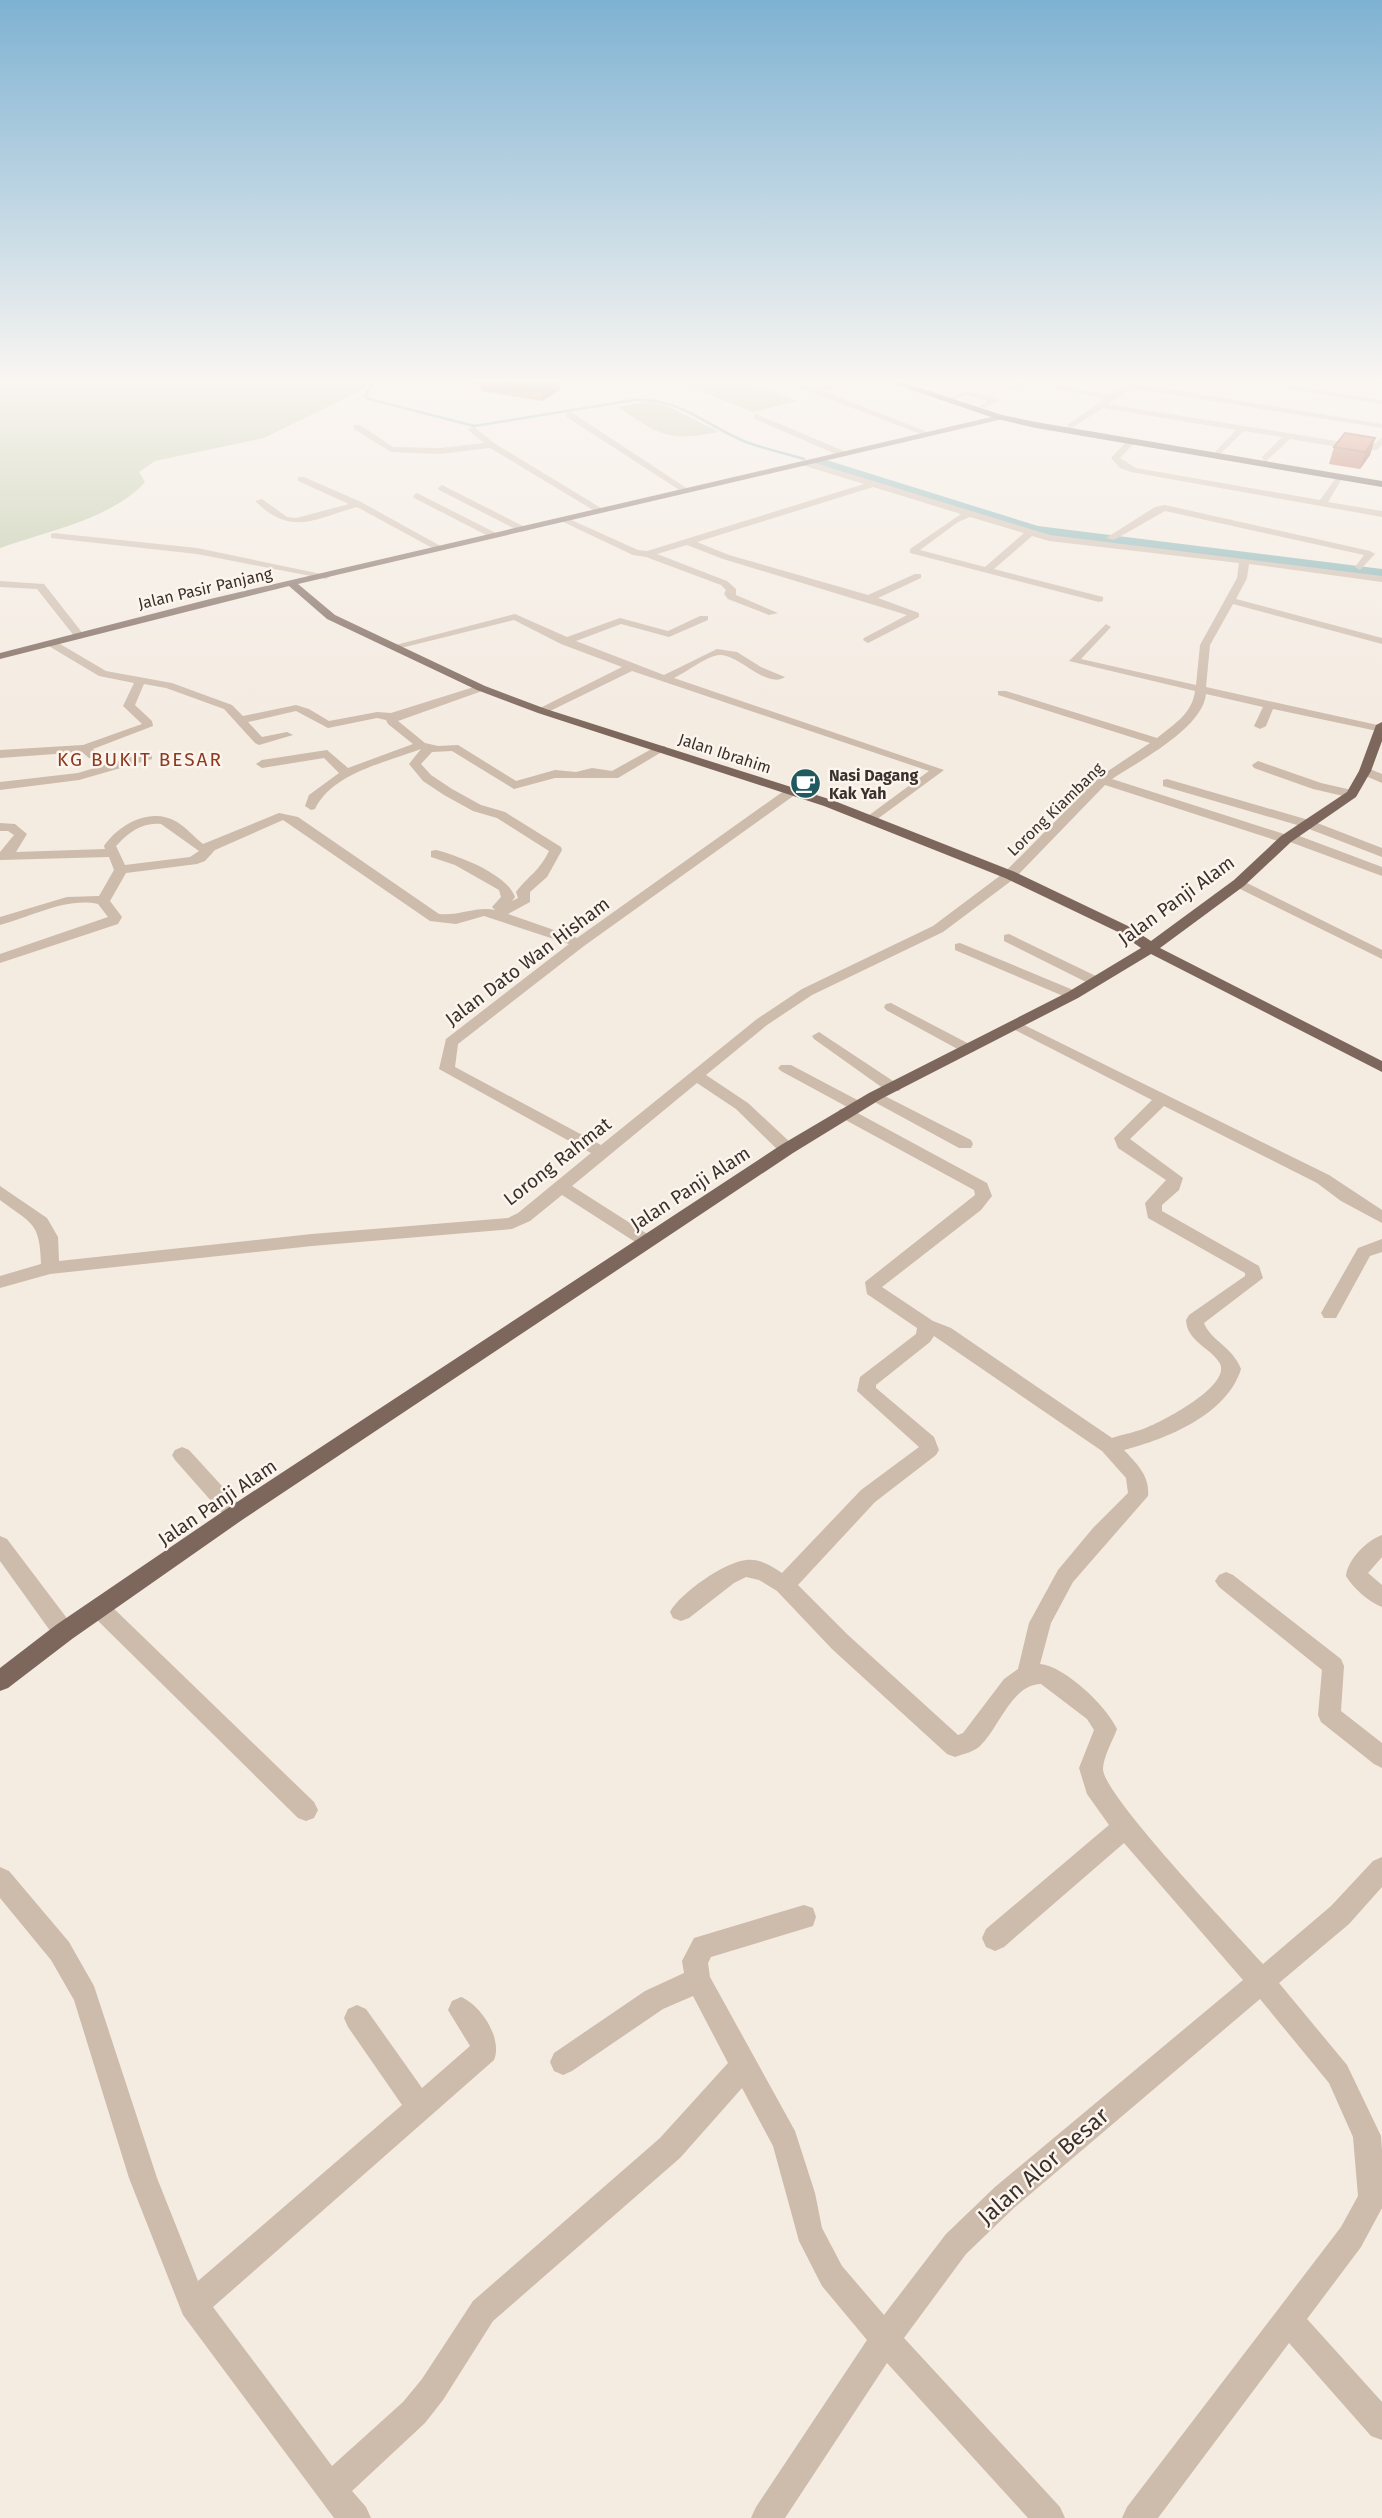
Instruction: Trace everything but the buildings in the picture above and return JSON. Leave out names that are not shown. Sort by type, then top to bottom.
[{"type":"main road","name":"Jalan Pasir Panjang","points":[[0,656],[659,498]]},
{"type":"main road","name":"Jalan Ibrahim","points":[[292,584],[331,617],[481,688],[542,711],[662,748],[872,819],[1010,875],[1123,929],[1169,960],[1382,1066]]},
{"type":"main road","name":"Jalan Panji Alam","points":[[0,1681],[64,1632],[236,1514],[787,1149],[875,1096],[1073,995],[1152,947],[1239,883],[1287,838],[1352,794],[1365,771],[1381,727]]},
{"type":"street","points":[[344,498],[441,549]]},
{"type":"street","points":[[420,498],[495,536]]},
{"type":"street","points":[[461,498],[524,530]]},
{"type":"street","points":[[579,498],[601,511]]},
{"type":"street","points":[[648,554],[829,498]]},
{"type":"street","points":[[913,498],[1029,534],[1244,562],[1265,559],[1382,570]]},
{"type":"street","points":[[945,498],[1035,527],[1265,559],[1382,579]]},
{"type":"street","points":[[1286,498],[1382,514]]},
{"type":"street","points":[[1322,504],[1327,498]]},
{"type":"street","points":[[259,501],[285,520],[296,521],[359,504]]},
{"type":"street","points":[[1111,538],[1157,509],[1165,508],[1370,554],[1360,567]]},
{"type":"street","points":[[967,515],[955,520],[913,551],[1099,599]]},
{"type":"street","points":[[564,520],[636,553],[648,554],[724,583],[731,589],[732,597],[773,613]]},
{"type":"street","points":[[987,570],[1029,534]]},
{"type":"street","points":[[54,536],[197,551],[326,576]]},
{"type":"street","points":[[688,542],[726,557],[870,598],[915,615],[868,640]]},
{"type":"street","name":"Lorong Kiambang","points":[[1010,875],[1103,780],[1160,742],[1187,720],[1199,705],[1205,645],[1242,578],[1244,562]]},
{"type":"street","points":[[870,598],[918,576]]},
{"type":"street","points":[[0,584],[40,586],[79,635]]},
{"type":"street","points":[[1229,600],[1382,641]]},
{"type":"street","points":[[393,647],[515,617],[565,642],[722,699],[939,770],[872,819]]},
{"type":"street","points":[[565,642],[621,621],[665,634],[674,633],[704,618]]},
{"type":"street","points":[[1106,627],[1074,661],[1381,727]]},
{"type":"street","points":[[51,643],[103,674],[168,685],[228,708],[259,741],[287,735]]},
{"type":"street","points":[[666,678],[717,652],[733,654],[751,666],[780,677]]},
{"type":"street","points":[[542,711],[633,666]]},
{"type":"street","points":[[0,754],[85,748],[147,726],[148,723],[129,706],[140,682]]},
{"type":"street","points":[[242,720],[296,708],[303,709],[320,723],[328,725],[377,715],[392,717],[481,688]]},
{"type":"street","points":[[1002,693],[1160,742]]},
{"type":"street","points":[[1260,726],[1270,704]]},
{"type":"street","points":[[392,717],[392,722],[425,747]]},
{"type":"street","points":[[425,747],[415,764],[428,778],[477,808],[501,815],[556,850],[547,869],[526,887],[523,892],[525,899],[501,913]]},
{"type":"street","points":[[311,806],[313,798],[346,773],[425,747],[459,749],[514,785],[555,774],[576,776],[593,772],[611,776],[662,748]]},
{"type":"street","points":[[85,748],[109,768]]},
{"type":"street","points":[[262,764],[327,754],[346,773]]},
{"type":"street","points":[[0,786],[79,776],[148,756]]},
{"type":"street","points":[[1258,765],[1317,786],[1352,794]]},
{"type":"street","points":[[1365,771],[1382,779]]},
{"type":"street","points":[[1103,780],[1287,838],[1382,872]]},
{"type":"street","points":[[1167,783],[1308,824],[1382,853]]},
{"type":"street","name":"Jalan Dato Wan Hisham","points":[[603,1153],[447,1069],[451,1042],[579,943],[792,791]]},
{"type":"street","points":[[121,870],[110,846],[122,831],[156,820],[170,824],[201,848],[210,847],[283,816],[294,820],[435,918],[456,920],[484,912],[501,913],[579,943]]},
{"type":"street","points":[[0,827],[12,827],[21,834],[4,856]]},
{"type":"street","points":[[121,870],[191,861],[200,858],[210,847]]},
{"type":"street","points":[[4,856],[112,853]]},
{"type":"street","points":[[436,854],[460,862],[505,888],[508,897],[499,907],[501,913]]},
{"type":"street","points":[[103,901],[121,870]]},
{"type":"street","name":"Lorong Rahmat","points":[[0,1282],[50,1268],[312,1240],[512,1223],[524,1217],[562,1187],[786,1005],[827,982],[938,929],[1010,875]]},
{"type":"street","points":[[1239,883],[1382,955]]},
{"type":"street","points":[[0,921],[93,897],[103,901],[115,918],[113,921],[0,959]]},
{"type":"street","points":[[1009,938],[1095,981]]},
{"type":"street","points":[[960,947],[1073,995]]},
{"type":"street","points":[[891,1007],[968,1049]]},
{"type":"street","points":[[1016,1025],[1323,1179],[1347,1197],[1382,1217]]},
{"type":"street","points":[[819,1035],[893,1088]]},
{"type":"street","points":[[786,1068],[981,1188],[984,1196],[975,1206],[874,1282],[873,1290],[927,1326],[945,1333],[1109,1446],[1134,1474],[1139,1486],[1138,1496],[1080,1555],[1033,1634],[1028,1674]]},
{"type":"street","points":[[697,1076],[742,1106],[787,1149]]},
{"type":"street","points":[[875,1096],[965,1144]]},
{"type":"street","points":[[1109,1446],[1164,1429],[1213,1397],[1230,1379],[1233,1369],[1228,1360],[1195,1328],[1195,1320],[1254,1278],[1254,1270],[1154,1214],[1153,1203],[1173,1186],[1175,1178],[1124,1144],[1122,1138],[1162,1099]]},
{"type":"street","points":[[562,1187],[646,1241]]},
{"type":"street","points":[[0,1192],[41,1222],[50,1237],[50,1268]]},
{"type":"street","points":[[1330,1313],[1364,1252],[1382,1245]]},
{"type":"street","points":[[783,1585],[868,1496],[929,1450],[927,1442],[866,1391],[867,1382],[924,1337],[927,1326]]},
{"type":"street","points":[[182,1455],[236,1514]]},
{"type":"street","points":[[1382,1544],[1358,1567],[1357,1576],[1382,1598]]},
{"type":"street","points":[[0,1545],[64,1632]]},
{"type":"street","points":[[681,1612],[719,1581],[745,1568],[755,1569],[783,1585],[840,1642],[955,1747],[971,1740],[1012,1686],[1028,1674],[1045,1674],[1095,1712],[1107,1729],[1091,1768],[1095,1786],[1125,1827],[1262,1982],[1338,2074],[1367,2136],[1371,2197],[1351,2237],[1138,2518]]},
{"type":"street","points":[[1226,1581],[1333,1666],[1329,1715],[1382,1758]]},
{"type":"street","points":[[99,1608],[306,1810]]},
{"type":"street","points":[[995,1938],[1125,1827]]},
{"type":"street","name":"Jalan Alor Besar","points":[[767,2518],[885,2339],[956,2244],[995,2206],[1118,2100],[1340,1915],[1382,1869]]},
{"type":"street","points":[[0,1879],[61,1951],[85,1996],[143,2178],[193,2305],[330,2489],[355,2518]]},
{"type":"street","points":[[804,1917],[703,1947],[695,1961],[698,1979],[785,2141],[809,2231],[832,2276],[885,2339],[1049,2518]]},
{"type":"street","points":[[562,2062],[654,2000],[698,1979]]},
{"type":"street","points":[[193,2305],[485,2051],[484,2043],[461,2010]]},
{"type":"street","points":[[357,2018],[420,2108]]},
{"type":"street","points":[[330,2489],[422,2403],[450,2365],[464,2334],[484,2311],[670,2148],[743,2066]]},
{"type":"street","points":[[1288,2320],[1382,2425]]},
{"type":"green space","points":[[0,498],[127,498],[78,523],[0,548]]},
{"type":"waterway","points":[[930,498],[1036,531],[1382,574]]},
{"type":"place","name":"Nasi Dagang Kak Yah","points":[[806,784]]},
{"type":"district","name":"KG BUKIT BESAR","points":[[140,759]]}]
